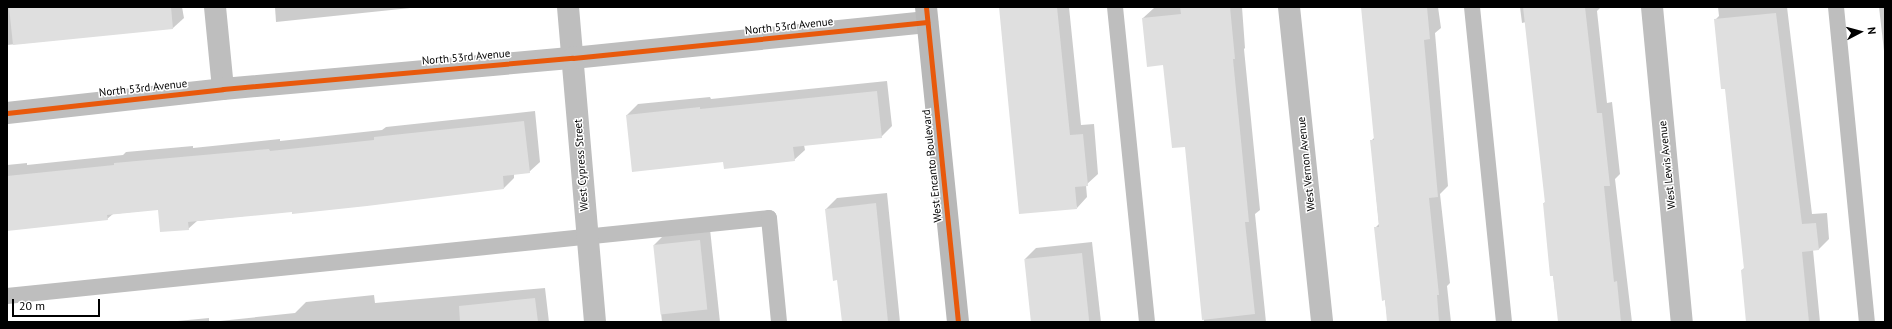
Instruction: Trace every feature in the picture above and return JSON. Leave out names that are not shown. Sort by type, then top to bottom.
[{"type":"street","points":[[215,7],[223,89]]},
{"type":"street","name":"West Cypress Street","points":[[568,7],[586,238],[595,322]]},
{"type":"street","name":"West Vernon Avenue","points":[[1289,7],[1322,322]]},
{"type":"street","name":"West Lewis Avenue","points":[[1652,7],[1682,322]]},
{"type":"street","name":"North 53rd Avenue","points":[[7,113],[223,89],[573,58],[926,15]]},
{"type":"street","name":"West Encanto Boulevard","points":[[926,15],[958,322]]},
{"type":"lane","points":[[1115,7],[1147,322]]},
{"type":"lane","points":[[1472,7],[1504,322]]},
{"type":"lane","points":[[1836,7],[1867,322]]},
{"type":"lane","points":[[7,296],[586,238],[769,218],[779,322]]},
{"type":"building","points":[[9,7],[171,7],[173,29],[13,45]]},
{"type":"building","points":[[999,7],[1057,7],[1070,135],[1083,134],[1088,186],[1075,187],[1077,209],[1019,214]]},
{"type":"building","points":[[1180,7],[1230,7],[1235,59],[1233,59],[1249,222],[1245,222],[1255,314],[1202,320],[1185,147],[1172,148],[1163,65],[1147,67],[1142,18],[1181,14]]},
{"type":"building","points":[[1361,7],[1427,7],[1430,39],[1424,40],[1438,197],[1429,198],[1439,295],[1437,295],[1439,322],[1387,322],[1385,300],[1382,301],[1374,227],[1379,227],[1370,140],[1374,140]]},
{"type":"building","points":[[1523,7],[1585,7],[1597,113],[1602,113],[1610,186],[1604,186],[1614,282],[1617,281],[1621,322],[1558,322],[1553,276],[1550,276],[1543,203],[1545,203]]},
{"type":"building","points":[[1776,13],[1802,224],[1816,223],[1819,250],[1802,252],[1809,322],[1746,322],[1741,270],[1744,269],[1725,89],[1721,89],[1714,19]]},
{"type":"building","points":[[877,91],[882,138],[793,147],[795,161],[724,169],[723,162],[632,172],[626,115]]},
{"type":"building","points":[[524,121],[530,173],[503,176],[504,189],[292,214],[292,212],[188,222],[189,230],[160,232],[158,210],[107,215],[108,220],[7,231],[7,176],[114,165],[114,163],[269,149],[270,151],[374,140],[374,137]]},
{"type":"building","points":[[876,203],[888,322],[842,322],[837,280],[833,281],[825,209]]},
{"type":"building","points":[[700,240],[707,310],[661,315],[653,245]]},
{"type":"building","points":[[1082,253],[1089,322],[1031,322],[1024,259]]},
{"type":"building","points":[[535,298],[538,322],[460,322],[459,306]]},
{"type":"cycle path","points":[[926,7],[958,322]]},
{"type":"cycle path","points":[[7,113],[223,89],[573,58],[927,22]]}]
